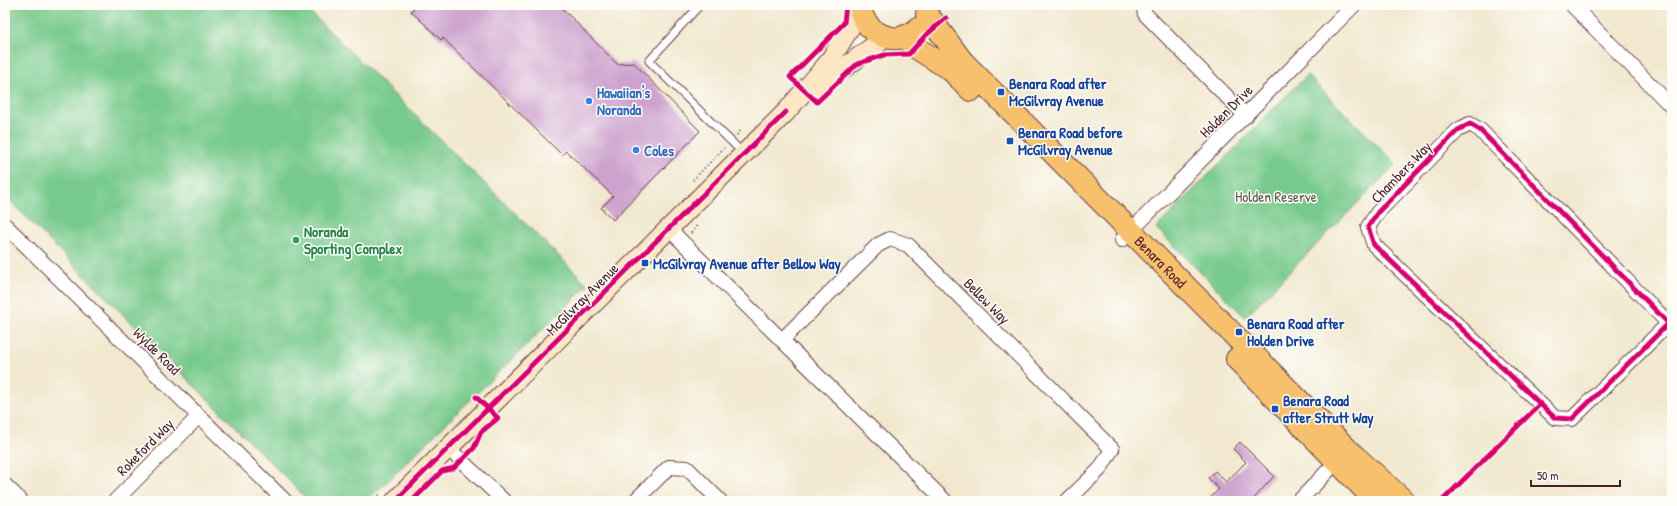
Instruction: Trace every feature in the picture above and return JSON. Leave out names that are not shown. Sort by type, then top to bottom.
[{"type":"main road","name":"Benara Road","points":[[860,7],[863,19],[876,33],[895,37],[915,47],[951,70],[1126,235]]},
{"type":"main road","name":"McGilvray Avenue","points":[[395,501],[675,235],[699,186],[744,154],[786,112],[829,62],[860,7]]},
{"type":"main road","name":"Benara Road","points":[[928,7],[962,61],[1126,235],[1342,456],[1376,501]]},
{"type":"main road","points":[[895,37],[918,28],[928,7]]},
{"type":"main road","name":"McGilvray Avenue","points":[[786,112],[895,37]]},
{"type":"main road","name":"Benara Road","points":[[1342,456],[1404,501]]},
{"type":"street","points":[[1143,5],[1145,14],[1246,116]]},
{"type":"street","name":"Holden Drive","points":[[1126,235],[1246,116],[1354,5]]},
{"type":"street","points":[[1572,5],[1670,99]]},
{"type":"street","name":"Chambers Way","points":[[1470,124],[1480,130],[1670,326],[1572,419],[1555,418],[1374,245],[1368,227],[1378,212],[1458,130],[1470,124]]},
{"type":"street","name":"Wylde Road","points":[[5,226],[285,501]]},
{"type":"street","points":[[675,235],[945,501]]},
{"type":"street","name":"Bellew Way","points":[[782,340],[878,245],[890,239],[908,245],[1112,449],[1100,469],[1067,501]]},
{"type":"street","name":"Rokeford Way","points":[[115,501],[199,416]]},
{"type":"street","points":[[448,449],[504,501]]},
{"type":"street","points":[[1299,501],[1342,456]]},
{"type":"street","points":[[635,501],[669,466],[687,468],[720,501]]},
{"type":"street","points":[[5,485],[21,501]]},
{"type":"lane","points":[[700,5],[649,61],[744,154]]},
{"type":"path","points":[[699,186],[730,141],[741,130]]},
{"type":"path","points":[[675,235],[696,228],[696,223]]},
{"type":"green space","name":"Noranda Sporting Complex","points":[[5,5],[303,5],[588,285],[367,501],[309,501],[5,196]]},
{"type":"green space","name":"Holden Reserve","points":[[1307,75],[1396,164],[1245,317],[1156,228]]},
{"type":"building","name":"Hawaiian's Noranda","points":[[417,5],[559,5],[617,64],[634,63],[700,131],[613,220],[601,208],[613,196],[566,151],[562,155],[443,38],[441,40],[411,11]]},
{"type":"building","points":[[1240,442],[1274,476],[1252,501],[1207,501],[1219,489],[1208,478],[1215,471],[1226,482],[1246,462],[1233,449]]},
{"type":"cycle path","points":[[846,5],[844,23],[790,77],[817,102],[857,64],[884,55],[909,54],[926,35],[946,18]]},
{"type":"cycle path","points":[[395,501],[786,112]]},
{"type":"cycle path","points":[[1668,324],[1572,419],[1555,418],[1374,245],[1368,227],[1378,212],[1458,130],[1470,124],[1480,130],[1672,327]]},
{"type":"cycle path","points":[[412,501],[442,471],[454,468],[474,448],[481,432],[498,418],[476,397]]},
{"type":"cycle path","points":[[1442,501],[1539,405]]},
{"type":"place","name":"Benara Road after McGilvray Avenue","points":[[1001,92]]},
{"type":"place","name":"Hawaiian's Noranda","points":[[589,101]]},
{"type":"place","name":"Benara Road before McGilvray Avenue","points":[[1010,141]]},
{"type":"place","name":"Coles","points":[[636,150]]},
{"type":"place","name":"Noranda Sporting Complex","points":[[296,240]]},
{"type":"place","name":"McGilvray Avenue after Bellow Way","points":[[645,263]]},
{"type":"place","name":"Benara Road after Holden Drive","points":[[1239,332]]},
{"type":"place","name":"Benara Road after Strutt Way","points":[[1275,409]]}]
